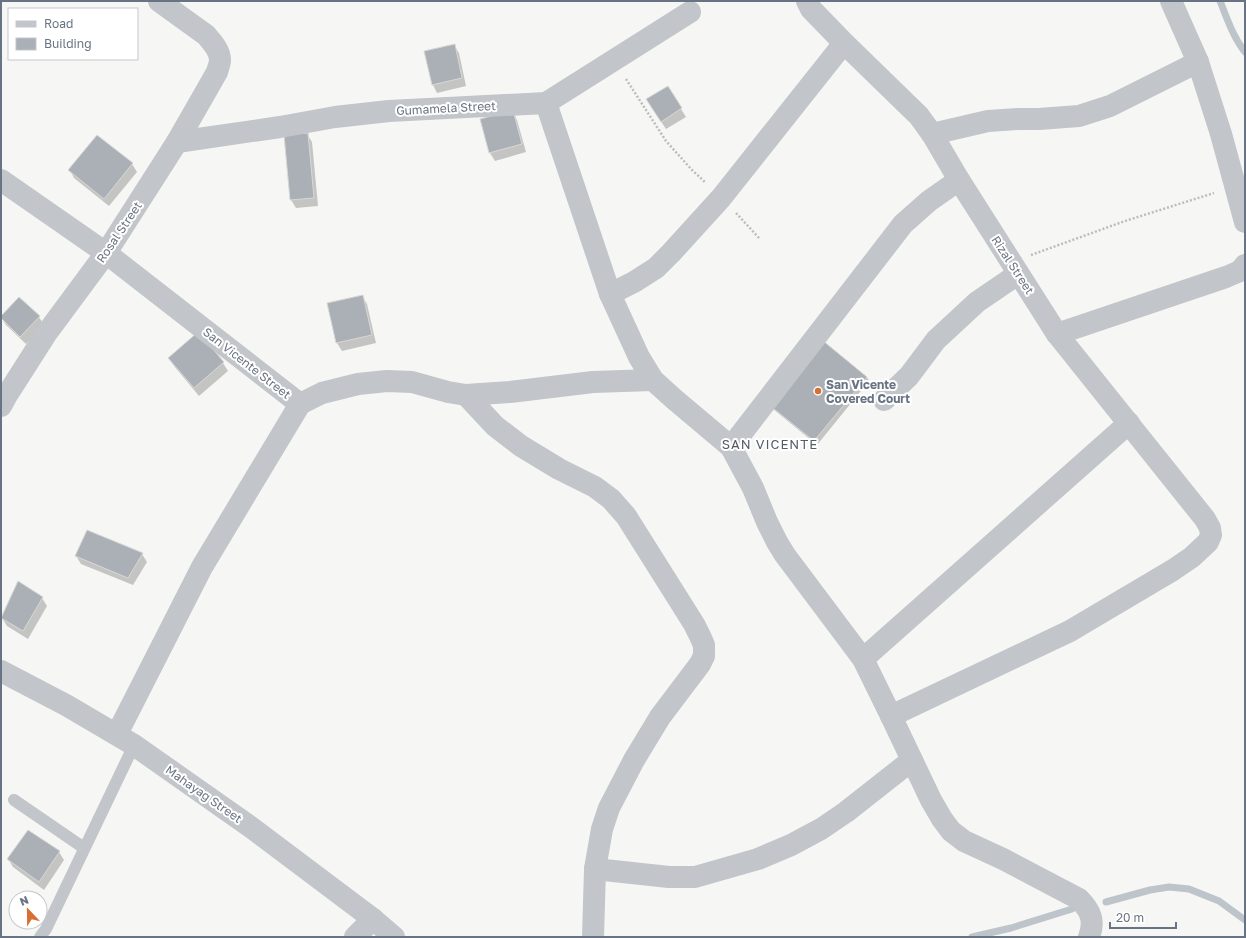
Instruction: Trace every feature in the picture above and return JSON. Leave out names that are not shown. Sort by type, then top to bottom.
[{"type":"street","name":"Rosal Street","points":[[1,406],[46,334],[106,253],[177,142],[217,72],[220,60],[218,51],[212,42],[206,35],[159,1]]},
{"type":"street","name":"Rizal Street","points":[[807,1],[811,9],[844,43],[920,116],[1014,268],[1057,334],[1205,519],[1210,528],[1211,535],[1208,542],[1201,550],[1186,561],[1070,631],[891,716]]},
{"type":"street","points":[[1171,1],[1198,62],[1221,134],[1245,222]]},
{"type":"street","name":"Gumamela Street","points":[[177,142],[280,127],[335,117],[389,111],[546,103],[690,12]]},
{"type":"street","points":[[610,294],[634,282],[656,268],[671,253],[721,198],[844,43]]},
{"type":"street","points":[[932,134],[988,122],[1079,116],[1110,106],[1198,62]]},
{"type":"street","points":[[546,103],[610,294],[639,357],[653,380],[731,447],[753,488],[767,522],[785,555],[863,659],[931,800],[951,831],[964,841],[1003,859],[1079,899],[1087,907],[1092,923],[1089,937]]},
{"type":"street","name":"San Vicente Street","points":[[1,180],[106,253],[300,404],[322,393],[358,384],[387,381],[412,382],[448,392],[466,395],[510,392],[593,382],[653,380]]},
{"type":"street","points":[[731,447],[903,224],[929,201],[959,180]]},
{"type":"street","points":[[1057,334],[1226,277],[1240,271],[1245,265]]},
{"type":"street","points":[[884,400],[909,376],[936,340],[1014,268]]},
{"type":"street","points":[[466,395],[495,426],[521,446],[559,469],[595,487],[611,499],[626,516],[646,546],[694,624],[704,645],[704,656],[700,664],[660,717],[634,760],[609,808],[602,828],[595,869],[593,937]]},
{"type":"street","points":[[126,740],[202,567],[300,404]]},
{"type":"street","points":[[863,659],[1129,423]]},
{"type":"street","name":"Mahayag Street","points":[[1,670],[66,705],[126,740],[252,828],[373,919],[394,937]]},
{"type":"street","points":[[595,869],[669,877],[696,877],[758,859],[791,845],[821,829],[846,812],[912,760]]},
{"type":"street","points":[[355,937],[373,919]]},
{"type":"lane","points":[[40,937],[46,929],[84,848],[126,740]]},
{"type":"lane","points":[[14,800],[84,848]]},
{"type":"path","points":[[614,60],[666,141],[692,170],[759,238]]},
{"type":"path","points":[[1014,268],[1125,221],[1236,186]]},
{"type":"building","points":[[455,44],[462,78],[432,85],[424,51]]},
{"type":"building","points":[[668,86],[682,108],[661,122],[646,99]]},
{"type":"building","points":[[513,110],[522,144],[489,153],[480,119]]},
{"type":"building","points":[[308,133],[314,198],[290,200],[284,135]]},
{"type":"building","points":[[97,135],[133,163],[104,199],[68,170]]},
{"type":"building","points":[[363,295],[372,335],[336,343],[327,303]]},
{"type":"building","points":[[19,297],[40,316],[20,337],[1,318],[1,316]]},
{"type":"building","points":[[198,332],[224,362],[194,388],[168,358]]},
{"type":"building","name":"San Vicente Covered Court","points":[[822,340],[867,377],[814,441],[769,405]]},
{"type":"building","points":[[87,530],[143,553],[128,578],[75,556]]},
{"type":"building","points":[[18,581],[43,597],[23,631],[1,618]]},
{"type":"building","points":[[28,830],[60,851],[39,882],[7,859]]},
{"type":"waterway","points":[[1220,1],[1234,34],[1245,52]]},
{"type":"waterway","points":[[1106,902],[1150,890],[1169,887],[1189,889],[1219,901],[1245,920]]},
{"type":"waterway","points":[[972,937],[1011,928],[1072,909]]},
{"type":"place","name":"San Vicente Covered Court","points":[[818,391]]},
{"type":"district","name":"SAN VICENTE","points":[[770,444]]}]
